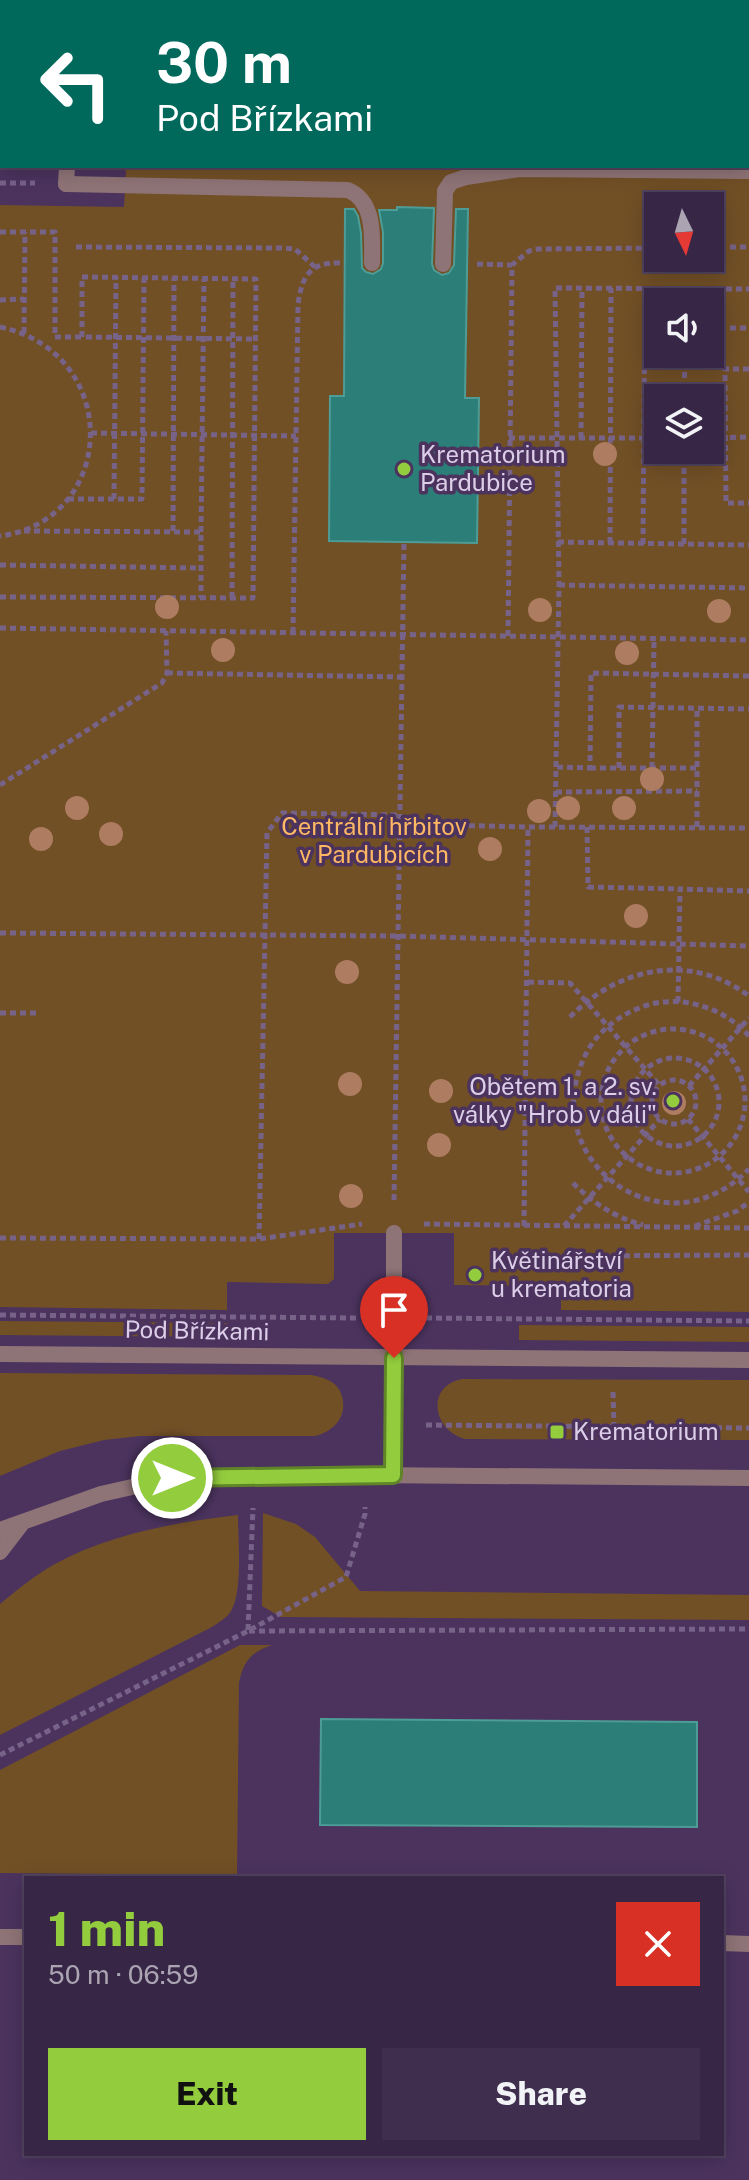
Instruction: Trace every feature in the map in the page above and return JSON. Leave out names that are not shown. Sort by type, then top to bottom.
[{"type":"street","points":[[67,168],[66,184],[348,190],[357,194],[368,211],[372,263]]},
{"type":"street","points":[[443,264],[444,198],[451,182],[514,168]]},
{"type":"street","points":[[576,168],[749,171]]},
{"type":"street","points":[[393,1475],[394,1228]]},
{"type":"street","name":"Pod Břízkami","points":[[0,1354],[749,1360]]},
{"type":"street","points":[[0,1530],[101,1494],[172,1478],[393,1475],[749,1478]]},
{"type":"street","points":[[0,1552],[23,1521]]},
{"type":"street","points":[[0,1937],[24,1937]]},
{"type":"street","points":[[724,1943],[749,1944]]},
{"type":"path","points":[[0,232],[55,232],[55,337],[48,346]]},
{"type":"path","points":[[24,333],[25,232]]},
{"type":"path","points":[[76,247],[284,248],[295,249],[315,267]]},
{"type":"path","points":[[724,247],[749,247]]},
{"type":"path","points":[[508,636],[512,265],[529,251],[538,249],[644,248]]},
{"type":"path","points":[[293,633],[298,304],[301,288],[315,267],[327,262],[372,263]]},
{"type":"path","points":[[0,597],[253,598],[256,279],[82,277],[82,337]]},
{"type":"path","points":[[114,499],[116,277]]},
{"type":"path","points":[[67,499],[142,499],[144,278]]},
{"type":"path","points":[[173,531],[174,278]]},
{"type":"path","points":[[201,598],[204,279]]},
{"type":"path","points":[[232,598],[233,279]]},
{"type":"path","points":[[555,827],[559,585],[555,288],[644,288]]},
{"type":"path","points":[[581,438],[582,288]]},
{"type":"path","points":[[610,543],[611,288]]},
{"type":"path","points":[[724,289],[749,289]]},
{"type":"path","points":[[0,300],[24,299]]},
{"type":"path","points":[[0,327],[24,333],[48,346],[80,384],[90,417],[89,451],[84,468],[67,499],[39,523],[23,531]]},
{"type":"path","points":[[724,328],[749,328]]},
{"type":"path","points":[[55,337],[255,339]]},
{"type":"path","points":[[643,544],[644,362]]},
{"type":"path","points":[[749,369],[725,369],[726,503],[749,503]]},
{"type":"path","points":[[91,433],[296,436]]},
{"type":"path","points":[[509,438],[643,437]]},
{"type":"path","points":[[725,438],[749,437]]},
{"type":"path","points":[[684,464],[684,544]]},
{"type":"path","points":[[0,536],[23,531],[201,532]]},
{"type":"path","points":[[394,1228],[404,542]]},
{"type":"path","points":[[558,542],[749,545]]},
{"type":"path","points":[[0,565],[201,568]]},
{"type":"path","points":[[559,585],[749,588]]},
{"type":"path","points":[[0,628],[749,640]]},
{"type":"path","points":[[0,785],[162,683],[167,673],[166,631]]},
{"type":"path","points":[[652,768],[654,638]]},
{"type":"path","points":[[167,673],[402,677]]},
{"type":"path","points":[[590,768],[591,673],[749,676]]},
{"type":"path","points":[[619,768],[619,707],[749,709]]},
{"type":"path","points":[[697,708],[697,827]]},
{"type":"path","points":[[557,767],[697,768]]},
{"type":"path","points":[[556,792],[697,791]]},
{"type":"path","points":[[259,1239],[267,833],[282,813],[399,815]]},
{"type":"path","points":[[399,824],[749,828]]},
{"type":"path","points":[[524,1226],[528,827]]},
{"type":"path","points":[[587,827],[588,887],[749,891]]},
{"type":"path","points":[[678,1002],[680,889]]},
{"type":"path","points":[[0,933],[398,936],[749,946]]},
{"type":"path","points":[[570,1017],[586,1001],[610,985],[655,970],[693,971],[712,976],[749,996]]},
{"type":"path","points":[[528,982],[570,983],[659,1085]]},
{"type":"path","points":[[749,1036],[726,1016],[692,1003],[656,1003],[639,1008],[622,1015],[593,1042],[575,1080],[573,1102],[575,1123],[593,1162],[607,1178],[638,1196],[673,1203],[708,1197],[739,1180],[749,1169]]},
{"type":"path","points":[[0,1013],[36,1013]]},
{"type":"path","points":[[689,1086],[749,1018]]},
{"type":"path","points":[[667,1029],[697,1033],[722,1048],[742,1077],[746,1094],[745,1112],[732,1143],[719,1157],[690,1171],[656,1171],[626,1156],[614,1143],[601,1110],[605,1075],[613,1060],[638,1038],[667,1029]]},
{"type":"path","points":[[674,1057],[695,1062],[704,1068],[717,1086],[719,1108],[703,1137],[680,1146],[667,1146],[645,1135],[632,1114],[630,1102],[636,1078],[663,1059],[674,1057]]},
{"type":"path","points":[[670,1080],[689,1086],[695,1107],[688,1119],[673,1125],[660,1119],[651,1106],[651,1098],[659,1085],[670,1080]]},
{"type":"path","points":[[564,1226],[660,1119]]},
{"type":"path","points":[[688,1119],[749,1192]]},
{"type":"path","points":[[573,1183],[588,1199],[607,1211],[628,1221],[653,1227]]},
{"type":"path","points":[[690,1228],[737,1211],[749,1202]]},
{"type":"path","points":[[0,1238],[259,1239],[352,1224],[394,1228],[749,1228]]},
{"type":"path","points":[[564,1256],[749,1255]]},
{"type":"path","points":[[393,1425],[749,1428]]},
{"type":"path","points":[[0,1755],[248,1631],[346,1577],[365,1514],[365,1475]]},
{"type":"path","points":[[248,1631],[254,1477]]},
{"type":"path","points":[[248,1631],[749,1629]]},
{"type":"green space","name":"Centrální hřbitov v Pardubicích","points":[[121,168],[749,168],[749,1312],[561,1310],[561,1286],[454,1285],[454,1233],[334,1233],[334,1279],[328,1284],[227,1282],[227,1310],[0,1307],[0,205],[124,207],[126,171]]},
{"type":"green space","points":[[0,1321],[228,1323],[227,1337],[0,1335]]},
{"type":"green space","points":[[519,1325],[749,1327],[749,1342],[519,1340]]},
{"type":"green space","points":[[0,1373],[311,1375],[335,1384],[343,1399],[343,1407],[335,1425],[315,1436],[140,1436],[104,1440],[60,1451],[0,1476]]},
{"type":"green space","points":[[462,1379],[749,1380],[749,1440],[465,1439],[446,1427],[438,1408],[438,1399],[443,1390],[450,1383]]},
{"type":"green space","points":[[263,1513],[296,1524],[315,1537],[360,1591],[749,1595],[749,1620],[281,1617],[262,1606]]},
{"type":"green space","points":[[238,1515],[237,1591],[227,1616],[212,1627],[0,1735],[0,1604],[48,1568],[98,1545],[167,1526]]},
{"type":"green space","points":[[240,1645],[272,1645],[249,1659],[239,1683],[237,1875],[0,1873],[0,1770]]},
{"type":"building","name":"Krematorium Pardubice","points":[[397,207],[434,208],[432,264],[434,270],[442,275],[449,273],[454,265],[456,209],[468,209],[465,398],[479,398],[477,543],[329,541],[330,396],[344,396],[345,209],[354,209],[358,216],[362,268],[373,274],[381,269],[383,263],[379,210],[397,210]]},
{"type":"building","points":[[321,1719],[697,1722],[697,1827],[320,1825]]},
{"type":"place","name":"Krematorium Pardubice","points":[[404,469]]},
{"type":"place","name":"Obětem 1. a 2. sv. války \"Hrob v dáli\"","points":[[673,1101]]},
{"type":"place","name":"Květinářství u krematoria","points":[[475,1275]]},
{"type":"place","name":"Krematorium","points":[[557,1432]]},
{"type":"route","points":[[172,1478],[393,1475],[394,1358]]}]
